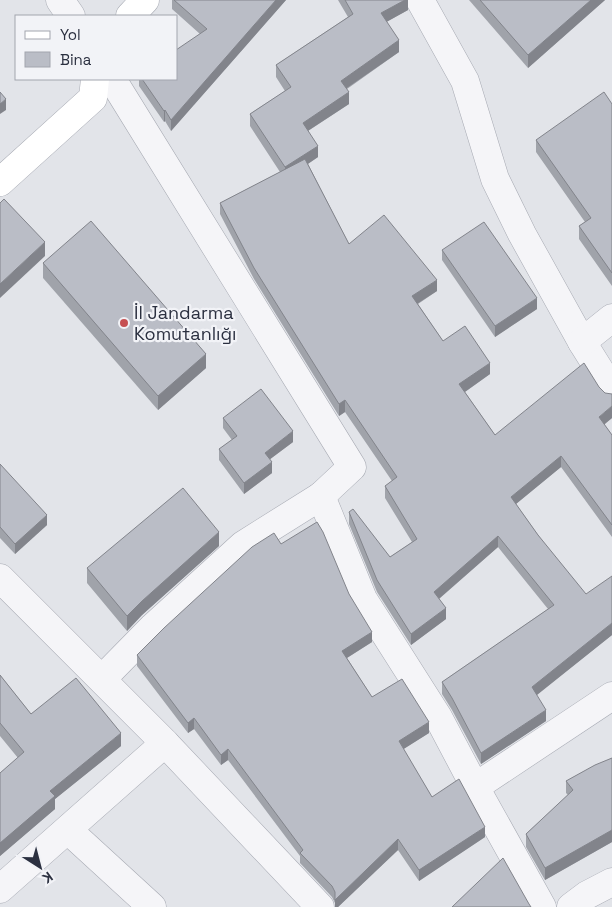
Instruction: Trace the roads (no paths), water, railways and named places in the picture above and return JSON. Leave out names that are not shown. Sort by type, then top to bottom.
[{"type":"main road","points":[[131,15],[145,0]]},
{"type":"main road","points":[[0,182],[93,98],[95,80]]},
{"type":"street","points":[[60,0],[70,15]]},
{"type":"street","points":[[420,0],[465,81],[495,179],[522,234],[582,342],[612,390]]},
{"type":"street","points":[[102,679],[153,628],[243,545],[320,496],[352,468],[113,80]]},
{"type":"street","points":[[582,342],[612,318]]},
{"type":"street","points":[[320,496],[363,599],[438,717],[542,907]]},
{"type":"street","points":[[0,578],[165,743],[320,907]]},
{"type":"street","points":[[475,787],[612,696]]},
{"type":"street","points":[[0,890],[165,743]]},
{"type":"street","points":[[68,830],[152,907]]},
{"type":"street","points":[[571,907],[587,895],[612,882]]},
{"type":"place","name":"İl Jandarma Komutanlığı","points":[[124,323]]}]
